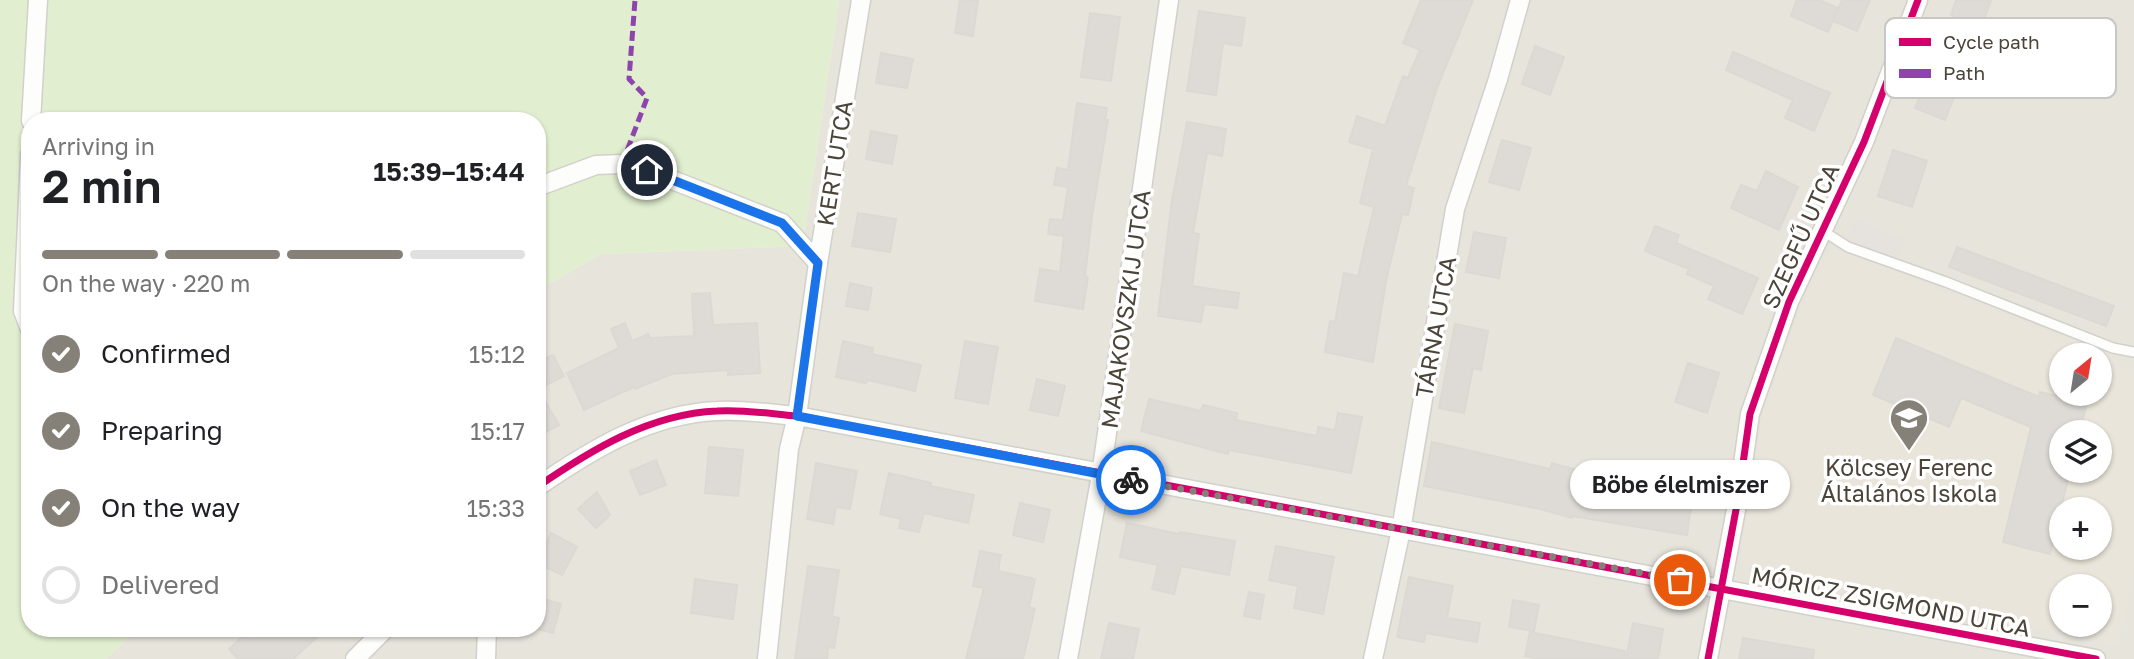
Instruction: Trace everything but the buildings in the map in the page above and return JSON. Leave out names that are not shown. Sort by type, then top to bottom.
[{"type":"street","points":[[32,112],[38,0]]},
{"type":"street","name":"KERT UTCA","points":[[766,659],[789,449],[797,416],[818,263],[861,0]]},
{"type":"street","name":"MAJAKOVSZKIJ UTCA","points":[[1068,659],[1101,475],[1169,0]]},
{"type":"street","name":"TÁRNA UTCA","points":[[1373,659],[1401,530],[1455,209],[1498,79],[1520,0]]},
{"type":"street","name":"SZEGFŰ UTCA","points":[[1911,18],[1918,0]]},
{"type":"street","name":"SZEGFŰ UTCA","points":[[1708,659],[1738,499],[1750,414],[1789,302],[1864,142],[1885,87]]},
{"type":"street","points":[[546,184],[596,165],[622,164],[647,170],[782,223],[818,263]]},
{"type":"street","name":"MÓRICZ ZSIGMOND UTCA","points":[[546,481],[583,455],[640,427],[681,415],[719,410],[797,416],[2096,659]]},
{"type":"street","points":[[355,659],[377,637]]},
{"type":"street","points":[[486,659],[487,637]]},
{"type":"lane","points":[[1823,231],[1848,247],[1946,282],[2113,348],[2134,352]]},
{"type":"shaded area","points":[[839,0],[2134,0],[2134,659],[106,659],[129,637],[546,637],[546,286],[601,254],[803,246]]},
{"type":"shaded area","points":[[1854,220],[1904,240],[1896,259],[1846,239]]},
{"type":"shaded area","name":"Kölcsey Ferenc Általános Iskola","points":[[1832,248],[2078,343],[2049,343],[2049,406],[2112,406],[2112,358],[2134,378],[2134,570],[2118,644],[2084,637],[2112,637],[2112,574],[2049,574],[2049,630],[1739,565],[1762,417],[1802,304]]},
{"type":"green space","points":[[0,0],[839,0],[803,246],[601,254],[546,286],[546,112],[21,112],[21,637],[129,637],[106,659],[0,659]]},
{"type":"marked path","points":[[622,164],[647,98],[629,79],[635,0]]},
{"type":"cycle path","points":[[1911,18],[1918,0]]},
{"type":"cycle path","points":[[1708,659],[1738,499],[1750,414],[1789,302],[1864,142],[1885,87]]},
{"type":"cycle path","points":[[546,481],[600,447],[668,419],[727,411],[797,416],[2096,659]]},
{"type":"way so far","points":[[1131,480],[1680,580]]},
{"type":"place","name":"Kölcsey Ferenc Általános Iskola","points":[[1909,452]]},
{"type":"place","name":"Böbe élelmiszer","points":[[1680,580]]},
{"type":"route","points":[[647,170],[732,201],[782,223],[818,263],[797,416],[1131,480]]}]
